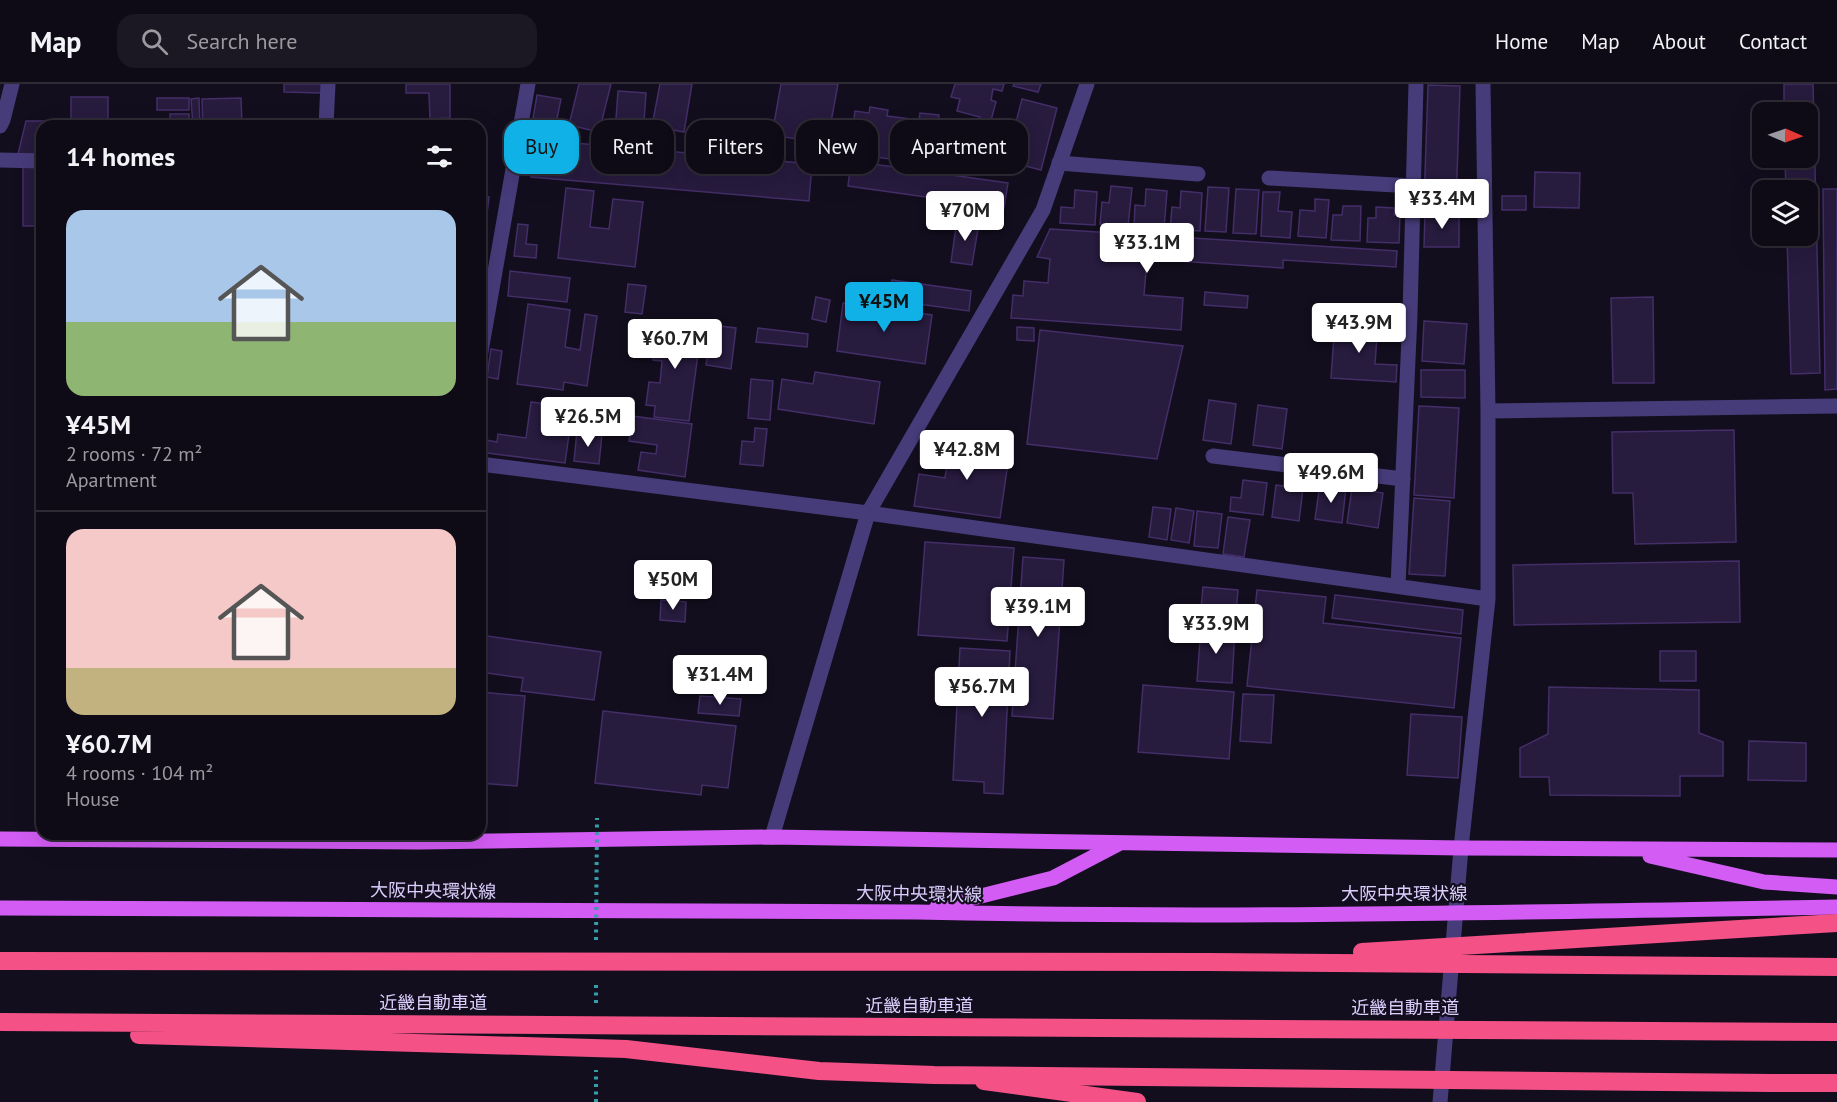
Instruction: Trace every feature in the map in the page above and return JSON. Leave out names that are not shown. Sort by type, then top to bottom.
[{"type":"highway","points":[[1208,962],[1837,923]]},
{"type":"highway","points":[[0,961],[1208,962],[1837,967]]},
{"type":"highway","points":[[0,1022],[138,1035],[626,1049],[819,1071],[934,1075],[1837,1083]]},
{"type":"highway","name":"近畿自動車道","points":[[0,1022],[1837,1032]]},
{"type":"highway","points":[[934,1075],[1137,1102]]},
{"type":"main road","points":[[486,838],[772,837],[1621,850],[1837,850]]},
{"type":"main road","points":[[0,839],[36,839]]},
{"type":"main road","points":[[917,912],[1053,878],[1122,843]]},
{"type":"main road","points":[[1621,850],[1764,882],[1837,887]]},
{"type":"main road","name":"大阪中央環状線","points":[[0,908],[917,912],[1049,915],[1454,914],[1837,907]]},
{"type":"street","points":[[0,126],[12,84]]},
{"type":"street","points":[[326,120],[328,84]]},
{"type":"street","points":[[486,323],[528,84]]},
{"type":"street","points":[[772,837],[868,513],[1043,210],[1087,84]]},
{"type":"street","points":[[1398,586],[1416,84]]},
{"type":"street","points":[[1440,1102],[1454,914],[1488,599],[1488,411],[1483,84]]},
{"type":"street","points":[[0,160],[36,161]]},
{"type":"street","points":[[1059,163],[1198,174]]},
{"type":"street","points":[[1269,178],[1413,186]]},
{"type":"street","points":[[1488,411],[1837,406]]},
{"type":"street","points":[[1213,456],[1403,479]]},
{"type":"street","points":[[486,465],[868,513],[1488,599]]},
{"type":"building","points":[[284,84],[323,84],[322,93],[284,92]]},
{"type":"building","points":[[406,84],[450,84],[450,118],[430,119],[429,93],[406,93]]},
{"type":"building","points":[[579,84],[611,84],[602,120],[591,120],[591,130],[579,127],[579,120],[570,120]]},
{"type":"building","points":[[660,84],[692,84],[684,132],[674,130],[674,120],[653,120]]},
{"type":"building","points":[[781,84],[838,84],[831,120],[796,120],[796,139],[784,137],[784,120],[775,120]]},
{"type":"building","points":[[955,84],[1004,84],[1002,91],[993,89],[991,100],[996,102],[991,120],[978,120],[980,117],[957,111],[960,99],[951,97]]},
{"type":"building","points":[[1014,84],[1041,84],[1038,92],[1013,86]]},
{"type":"building","points":[[1784,84],[1813,84],[1813,102],[1784,102]]},
{"type":"building","points":[[1428,85],[1460,86],[1456,205],[1424,204]]},
{"type":"building","points":[[618,91],[646,93],[644,120],[616,119]]},
{"type":"building","points":[[537,95],[561,99],[557,120],[533,118]]},
{"type":"building","points":[[71,97],[108,97],[108,120],[71,120]]},
{"type":"building","points":[[157,98],[189,98],[189,110],[157,110]]},
{"type":"building","points":[[199,98],[200,120],[193,120],[191,99]]},
{"type":"building","points":[[241,98],[242,120],[203,120],[202,99]]},
{"type":"building","points":[[1022,99],[1057,108],[1041,170],[1028,167],[1028,120],[1017,120]]},
{"type":"building","points":[[870,107],[888,110],[887,116],[919,120],[890,120],[890,159],[878,157],[878,120],[854,120],[855,111],[869,113]]},
{"type":"building","points":[[920,113],[939,115],[938,120],[919,120]]},
{"type":"building","points":[[170,114],[189,114],[189,120],[170,120]]},
{"type":"building","points":[[26,121],[36,121],[36,154],[18,154]]},
{"type":"building","points":[[579,143],[591,144],[591,174],[674,174],[674,152],[686,153],[686,174],[784,174],[784,162],[796,163],[796,174],[811,174],[809,201],[531,177],[531,174],[579,174]]},
{"type":"building","points":[[878,165],[890,166],[890,174],[944,174],[1008,183],[1004,208],[848,186],[849,174],[878,174]]},
{"type":"building","points":[[23,167],[36,167],[36,226],[23,226]]},
{"type":"building","points":[[1785,168],[1815,168],[1815,180],[1786,180]]},
{"type":"building","points":[[1535,172],[1580,173],[1579,208],[1534,207]]},
{"type":"building","points":[[1111,186],[1132,188],[1128,226],[1100,224],[1102,202],[1109,203]]},
{"type":"building","points":[[1208,187],[1229,188],[1226,232],[1205,231]]},
{"type":"building","points":[[566,188],[594,191],[590,227],[609,229],[613,199],[643,202],[635,267],[558,258]]},
{"type":"building","points":[[1146,189],[1167,191],[1164,229],[1134,227],[1135,205],[1145,206]]},
{"type":"building","points":[[1236,189],[1259,190],[1256,234],[1233,233]]},
{"type":"building","points":[[1823,189],[1837,189],[1837,389],[1825,390]]},
{"type":"building","points":[[1075,190],[1097,192],[1095,225],[1060,223],[1061,207],[1074,208]]},
{"type":"building","points":[[1181,191],[1202,193],[1200,231],[1170,229],[1172,207],[1180,208]]},
{"type":"building","points":[[1263,192],[1280,192],[1278,211],[1292,212],[1290,238],[1261,236]]},
{"type":"building","points":[[1502,196],[1526,196],[1526,210],[1502,210]]},
{"type":"building","points":[[486,197],[489,197],[486,221]]},
{"type":"building","points":[[1315,199],[1329,200],[1326,238],[1298,236],[1300,210],[1315,211]]},
{"type":"building","points":[[1343,206],[1361,206],[1360,241],[1331,240],[1333,215],[1342,215]]},
{"type":"building","points":[[1376,207],[1395,208],[1394,215],[1400,215],[1399,243],[1367,242],[1368,218],[1376,218]]},
{"type":"building","points":[[1425,212],[1459,212],[1459,247],[1424,247]]},
{"type":"building","points":[[957,220],[979,223],[972,265],[951,262]]},
{"type":"building","points":[[518,224],[528,225],[526,244],[537,245],[536,258],[514,256]]},
{"type":"building","points":[[1050,229],[1397,251],[1396,267],[1283,260],[1283,268],[1147,259],[1144,295],[1183,298],[1181,330],[1011,318],[1013,295],[1023,296],[1024,281],[1048,283],[1050,259],[1037,257]]},
{"type":"building","points":[[1787,246],[1817,246],[1820,373],[1791,374]]},
{"type":"building","points":[[510,271],[570,278],[567,302],[508,296]]},
{"type":"building","points":[[892,280],[971,291],[969,311],[889,300]]},
{"type":"building","points":[[628,284],[646,286],[642,314],[625,312]]},
{"type":"building","points":[[1205,292],[1248,296],[1247,308],[1204,305]]},
{"type":"building","points":[[816,297],[830,300],[826,322],[812,319]]},
{"type":"building","points":[[1653,297],[1654,383],[1613,383],[1611,298]]},
{"type":"building","points":[[843,303],[932,315],[925,364],[837,351]]},
{"type":"building","points":[[528,304],[570,310],[565,347],[580,350],[585,314],[597,316],[587,386],[564,382],[563,390],[517,384]]},
{"type":"building","points":[[664,320],[702,324],[689,421],[654,417],[655,406],[646,405],[649,382],[660,383],[662,361],[653,360],[656,336],[662,336]]},
{"type":"building","points":[[1335,321],[1378,323],[1375,364],[1397,365],[1396,382],[1331,378]]},
{"type":"building","points":[[1424,321],[1467,324],[1464,364],[1422,361]]},
{"type":"building","points":[[712,325],[736,328],[731,369],[706,365]]},
{"type":"building","points":[[1017,327],[1034,328],[1034,341],[1017,340]]},
{"type":"building","points":[[758,328],[808,334],[807,347],[756,342]]},
{"type":"building","points":[[1040,330],[1183,346],[1157,459],[1027,444]]},
{"type":"building","points":[[491,349],[502,351],[498,379],[487,377]]},
{"type":"building","points":[[1421,370],[1465,370],[1465,398],[1421,397]]},
{"type":"building","points":[[815,372],[880,382],[874,424],[778,409],[782,379],[813,384]]},
{"type":"building","points":[[751,379],[773,381],[770,420],[748,418]]},
{"type":"building","points":[[1209,400],[1236,404],[1231,444],[1203,440]]},
{"type":"building","points":[[531,402],[603,411],[602,424],[571,420],[565,463],[486,453],[486,440],[497,442],[498,434],[526,438]]},
{"type":"building","points":[[1258,405],[1287,409],[1282,449],[1253,445]]},
{"type":"building","points":[[1419,406],[1459,408],[1454,498],[1414,495]]},
{"type":"building","points":[[632,416],[692,424],[685,477],[638,470],[641,452],[656,454],[657,445],[629,441]]},
{"type":"building","points":[[755,428],[767,429],[763,466],[740,464],[742,441],[754,442]]},
{"type":"building","points":[[1734,430],[1736,542],[1635,544],[1633,493],[1613,493],[1612,432]]},
{"type":"building","points":[[577,431],[602,434],[599,464],[574,461]]},
{"type":"building","points":[[950,440],[1010,449],[1000,518],[914,506],[919,474],[945,478]]},
{"type":"building","points":[[1243,480],[1267,483],[1263,515],[1230,511],[1231,497],[1241,498]]},
{"type":"building","points":[[1320,484],[1346,488],[1342,523],[1315,519]]},
{"type":"building","points":[[1276,485],[1303,489],[1299,521],[1272,517]]},
{"type":"building","points":[[1352,488],[1383,493],[1378,528],[1347,523]]},
{"type":"building","points":[[1414,498],[1450,501],[1445,576],[1409,574]]},
{"type":"building","points":[[1153,507],[1171,509],[1167,540],[1149,537]]},
{"type":"building","points":[[1176,508],[1194,511],[1189,543],[1171,540]]},
{"type":"building","points":[[1197,511],[1222,514],[1218,548],[1194,546]]},
{"type":"building","points":[[1228,517],[1250,520],[1244,557],[1223,554]]},
{"type":"building","points":[[925,542],[1014,548],[1007,641],[918,635]]},
{"type":"building","points":[[1023,557],[1064,560],[1053,719],[1012,716]]},
{"type":"building","points":[[1739,561],[1740,622],[1514,625],[1513,565]]},
{"type":"building","points":[[1203,587],[1238,590],[1235,623],[1200,619]]},
{"type":"building","points":[[1257,590],[1326,597],[1323,623],[1461,638],[1454,708],[1247,686]]},
{"type":"building","points":[[1335,595],[1463,610],[1461,634],[1332,618]]},
{"type":"building","points":[[661,600],[686,602],[685,622],[660,620]]},
{"type":"building","points":[[1201,627],[1235,629],[1232,683],[1197,681]]},
{"type":"building","points":[[486,636],[601,652],[594,700],[521,691],[523,678],[486,673]]},
{"type":"building","points":[[960,648],[1010,651],[1003,794],[984,793],[984,782],[953,780]]},
{"type":"building","points":[[1660,651],[1696,651],[1696,681],[1660,681]]},
{"type":"building","points":[[1143,685],[1234,692],[1229,759],[1138,752]]},
{"type":"building","points":[[1549,687],[1699,690],[1699,733],[1723,742],[1723,776],[1680,776],[1680,796],[1550,795],[1549,777],[1520,777],[1520,748],[1548,734]]},
{"type":"building","points":[[486,693],[525,696],[517,786],[486,783]]},
{"type":"building","points":[[1243,694],[1274,695],[1271,743],[1240,741]]},
{"type":"building","points":[[700,696],[741,699],[739,716],[698,713]]},
{"type":"building","points":[[603,711],[736,726],[728,788],[702,785],[701,795],[595,783]]},
{"type":"building","points":[[1411,714],[1462,717],[1458,778],[1407,775]]},
{"type":"building","points":[[1749,741],[1806,743],[1806,781],[1748,780]]}]
